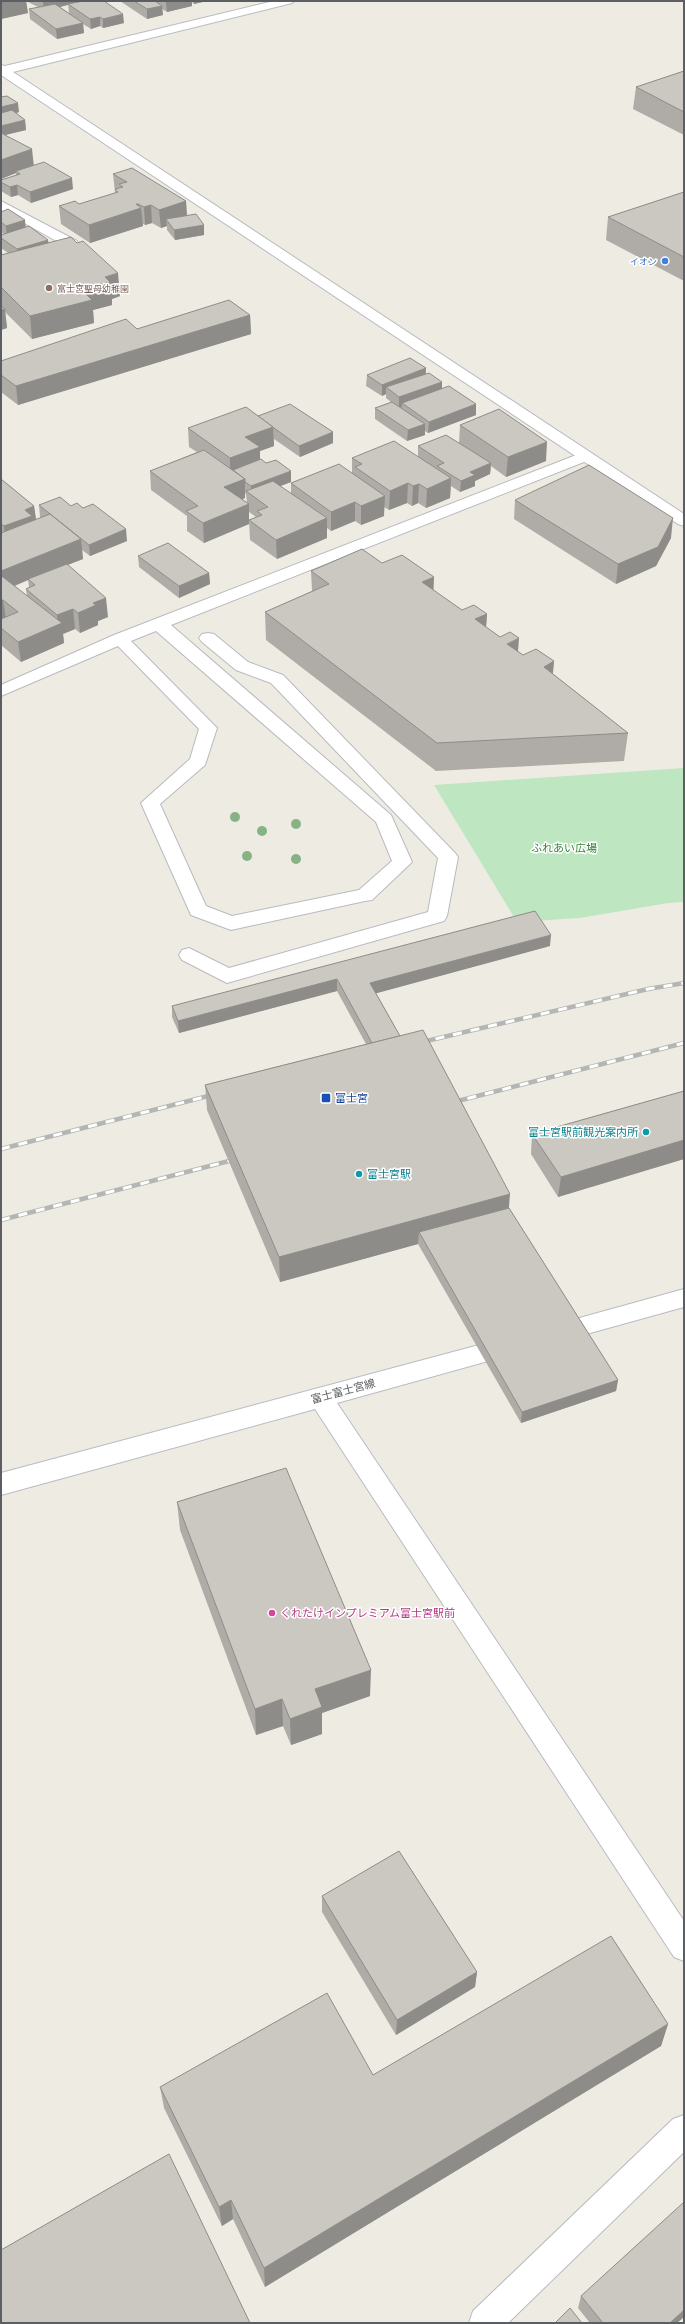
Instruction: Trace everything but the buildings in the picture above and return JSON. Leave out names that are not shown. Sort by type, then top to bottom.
[{"type":"street","points":[[2,70],[288,1]]},
{"type":"street","points":[[2,70],[584,457],[684,520]]},
{"type":"street","points":[[1,205],[72,244]]},
{"type":"street","points":[[1,691],[120,639],[584,457]]},
{"type":"street","points":[[120,639],[208,728],[199,760],[150,803],[198,910],[231,923],[365,895],[402,862],[384,819],[159,624]]},
{"type":"street","points":[[189,956],[228,976],[437,916],[448,857],[277,679],[242,666],[208,638]]},
{"type":"street","name":"富士富士宮線","points":[[1,1484],[684,1298]]},
{"type":"street","points":[[320,1397],[684,1947]]},
{"type":"street","points":[[484,2323],[684,2130]]},
{"type":"green space","name":"ふれあい広場","points":[[684,768],[684,902],[668,903],[580,918],[517,922],[434,785]]},
{"type":"railway","points":[[418,1043],[648,989],[684,983]]},
{"type":"railway","points":[[450,1103],[684,1043]]},
{"type":"railway","points":[[1,1149],[216,1094]]},
{"type":"railway","points":[[1,1220],[229,1161]]},
{"type":"place","name":"イオン","points":[[665,261]]},
{"type":"place","name":"富士宮聖母幼稚園","points":[[49,288]]},
{"type":"place","name":"富士宮","points":[[326,1098]]},
{"type":"place","name":"富士宮駅前観光案内所","points":[[646,1132]]},
{"type":"place","name":"富士宮駅","points":[[359,1174]]},
{"type":"place","name":"くれたけインプレミアム富士宮駅前","points":[[272,1613]]}]
